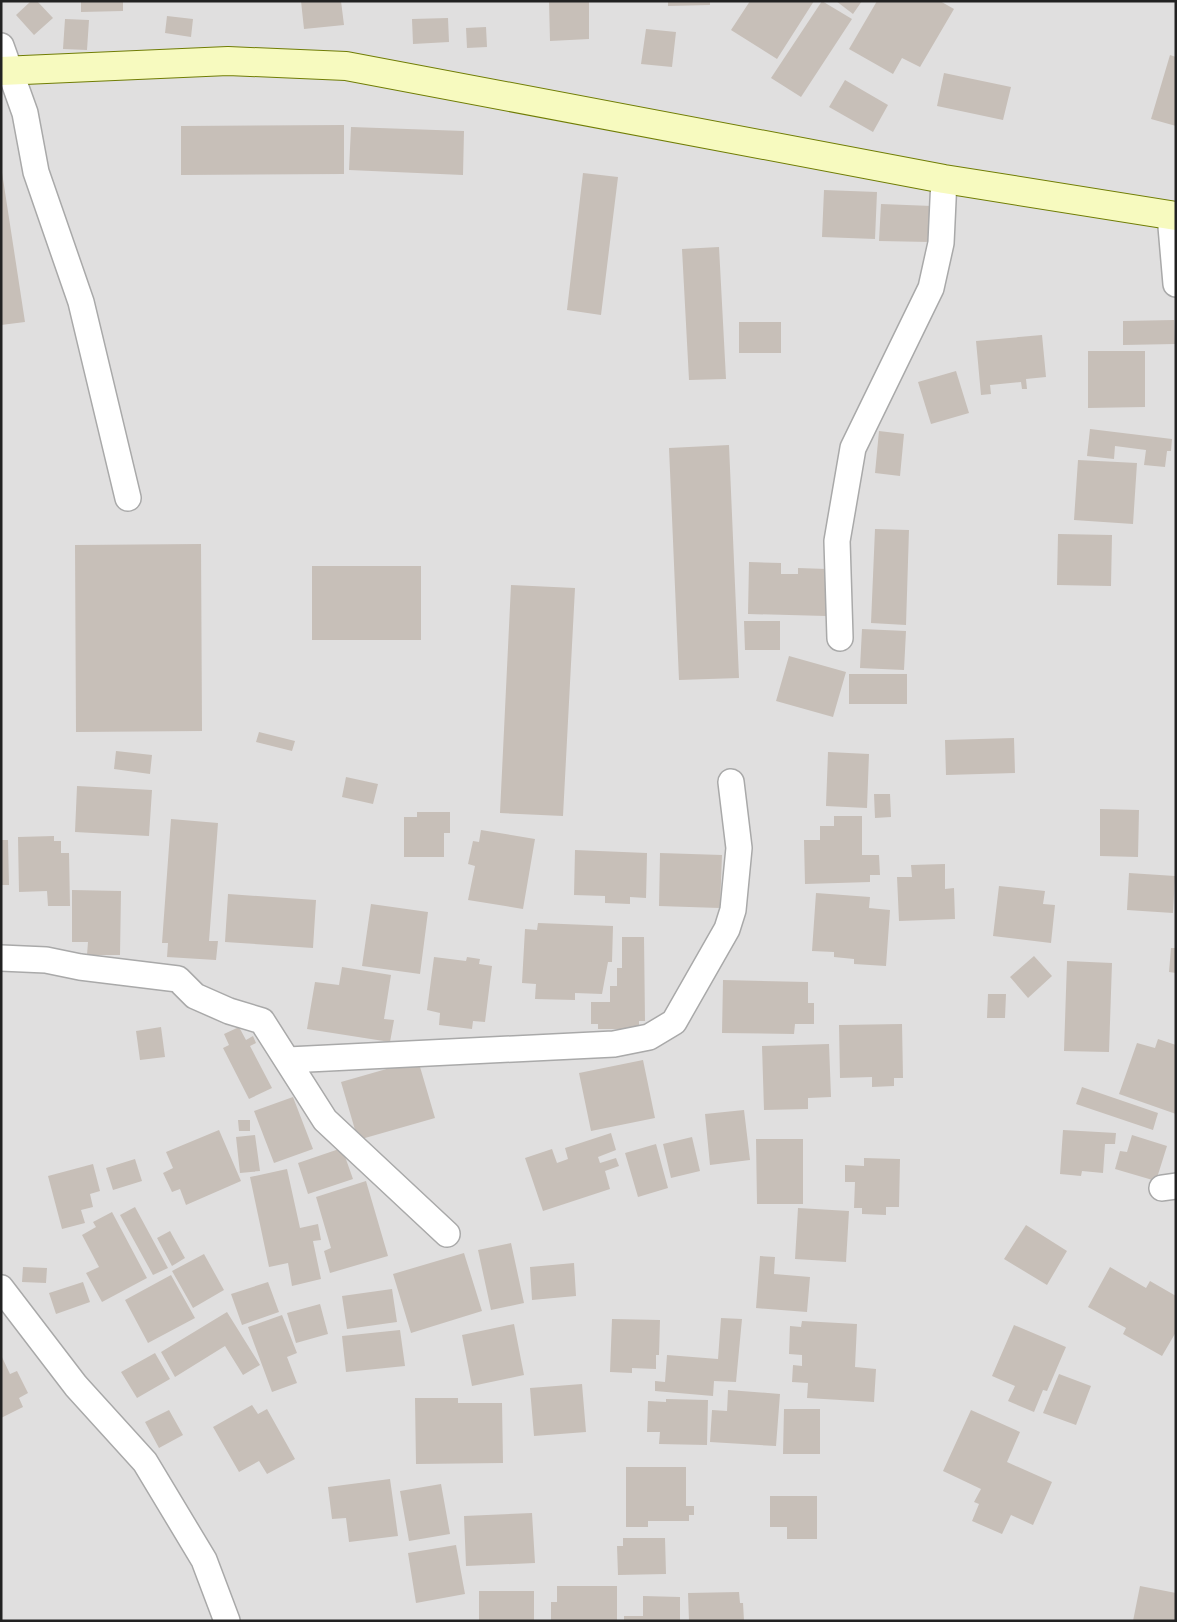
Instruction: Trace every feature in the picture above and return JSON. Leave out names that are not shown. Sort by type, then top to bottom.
[{"type":"street","points":[[4,63],[29,72],[228,61],[346,66],[944,179],[1173,215],[1176,284]]},
{"type":"street","points":[[4,63],[25,113],[36,172],[82,302],[128,498]]},
{"type":"street","points":[[840,638],[837,541],[853,448],[931,288],[941,243],[944,179]]},
{"type":"street","points":[[288,1060],[614,1044],[649,1037],[674,1022],[727,929],[733,910],[739,848],[731,782]]},
{"type":"street","points":[[1,958],[46,960],[80,967],[178,979],[195,996],[229,1011],[262,1021],[324,1120],[447,1234]]},
{"type":"street","points":[[1,1288],[76,1386],[145,1462],[204,1560],[227,1621]]},
{"type":"shaded area","points":[[1,1],[1176,1],[1176,1621],[1,1621]]},
{"type":"building","points":[[31,1],[37,1],[53,18],[34,35],[16,15]]},
{"type":"building","points":[[81,1],[123,1],[123,11],[81,12]]},
{"type":"building","points":[[301,1],[341,1],[344,25],[304,29]]},
{"type":"building","points":[[549,1],[589,1],[589,39],[550,41]]},
{"type":"building","points":[[668,1],[710,1],[710,5],[668,6]]},
{"type":"building","points":[[750,1],[814,1],[777,59],[731,30]]},
{"type":"building","points":[[822,1],[852,19],[801,97],[771,78]]},
{"type":"building","points":[[836,1],[862,1],[853,14]]},
{"type":"building","points":[[877,1],[940,1],[954,9],[920,67],[902,58],[893,74],[849,49]]},
{"type":"building","points":[[167,16],[193,19],[191,37],[165,33]]},
{"type":"building","points":[[448,18],[449,42],[413,44],[412,19]]},
{"type":"building","points":[[65,19],[89,20],[87,50],[63,49]]},
{"type":"building","points":[[486,27],[487,47],[467,48],[466,28]]},
{"type":"building","points":[[646,29],[676,32],[672,67],[641,64]]},
{"type":"building","points":[[1170,55],[1176,57],[1176,126],[1151,119]]},
{"type":"building","points":[[944,73],[1011,87],[1003,120],[937,106]]},
{"type":"building","points":[[845,80],[888,105],[873,132],[829,107]]},
{"type":"building","points":[[344,125],[344,174],[181,175],[181,126]]},
{"type":"building","points":[[351,127],[464,131],[463,175],[349,170]]},
{"type":"building","points":[[1,166],[25,322],[1,325]]},
{"type":"building","points":[[583,173],[618,177],[601,315],[567,310]]},
{"type":"building","points":[[824,190],[877,192],[875,239],[822,237]]},
{"type":"building","points":[[881,204],[932,206],[930,242],[879,241]]},
{"type":"building","points":[[719,247],[726,379],[689,380],[682,249]]},
{"type":"building","points":[[1174,320],[1175,344],[1123,345],[1123,321]]},
{"type":"building","points":[[739,322],[781,322],[781,353],[739,353]]},
{"type":"building","points":[[1042,335],[1046,377],[1026,379],[1027,389],[1022,389],[1021,382],[990,385],[991,394],[981,395],[976,341]]},
{"type":"building","points":[[1088,351],[1145,351],[1145,407],[1088,408]]},
{"type":"building","points":[[956,371],[969,413],[931,424],[918,382]]},
{"type":"building","points":[[1090,429],[1172,439],[1171,451],[1167,451],[1165,467],[1144,465],[1146,450],[1115,446],[1114,459],[1087,456]]},
{"type":"building","points":[[879,431],[904,434],[900,476],[875,473]]},
{"type":"building","points":[[729,445],[739,678],[679,680],[669,448]]},
{"type":"building","points":[[1078,460],[1137,463],[1133,524],[1074,520]]},
{"type":"building","points":[[875,529],[909,530],[906,625],[871,623]]},
{"type":"building","points":[[1058,534],[1112,535],[1111,586],[1057,585]]},
{"type":"building","points":[[201,544],[202,731],[76,732],[75,545]]},
{"type":"building","points":[[749,562],[781,563],[781,574],[798,574],[798,568],[827,569],[826,616],[748,614]]},
{"type":"building","points":[[312,566],[421,566],[421,640],[312,640]]},
{"type":"building","points":[[511,585],[575,588],[563,816],[500,813]]},
{"type":"building","points":[[744,621],[780,621],[780,650],[745,650]]},
{"type":"building","points":[[862,629],[906,631],[904,670],[860,668]]},
{"type":"building","points":[[789,656],[846,672],[833,717],[776,701]]},
{"type":"building","points":[[849,674],[907,674],[907,704],[849,704]]},
{"type":"building","points":[[259,732],[295,741],[292,751],[256,742]]},
{"type":"building","points":[[1014,738],[1015,773],[946,775],[945,740]]},
{"type":"building","points":[[116,751],[152,755],[150,774],[114,769]]},
{"type":"building","points":[[828,752],[869,754],[867,808],[826,806]]},
{"type":"building","points":[[346,777],[378,784],[373,804],[342,797]]},
{"type":"building","points":[[77,786],[152,790],[149,836],[75,832]]},
{"type":"building","points":[[874,794],[890,794],[891,817],[875,818]]},
{"type":"building","points":[[1100,809],[1139,810],[1138,857],[1100,856]]},
{"type":"building","points":[[417,812],[450,812],[450,833],[444,833],[444,857],[404,857],[404,817],[417,817]]},
{"type":"building","points":[[834,816],[862,816],[862,855],[879,855],[880,875],[870,875],[870,882],[805,884],[804,840],[820,840],[820,826],[834,826]]},
{"type":"building","points":[[171,819],[218,823],[209,941],[218,941],[216,960],[167,957],[168,943],[162,943]]},
{"type":"building","points":[[481,830],[535,839],[523,909],[468,900],[475,866],[468,864],[473,841],[479,842]]},
{"type":"building","points":[[54,836],[54,841],[61,841],[61,853],[69,853],[70,906],[48,906],[47,891],[19,892],[18,837]]},
{"type":"building","points":[[1,840],[8,840],[9,885],[1,885]]},
{"type":"building","points":[[575,850],[647,853],[646,898],[630,897],[630,904],[605,903],[605,896],[574,895]]},
{"type":"building","points":[[660,853],[722,855],[720,908],[659,906]]},
{"type":"building","points":[[945,864],[945,889],[954,888],[955,919],[899,921],[897,877],[912,877],[911,865]]},
{"type":"building","points":[[1129,873],[1175,876],[1173,913],[1127,910]]},
{"type":"building","points":[[999,886],[1045,891],[1043,904],[1055,905],[1051,943],[993,936]]},
{"type":"building","points":[[72,890],[121,891],[120,955],[87,955],[88,942],[72,942]]},
{"type":"building","points":[[816,893],[870,897],[869,908],[890,910],[886,966],[854,964],[854,959],[834,957],[834,952],[812,951]]},
{"type":"building","points":[[228,894],[316,900],[313,948],[225,942]]},
{"type":"building","points":[[371,904],[428,912],[420,974],[362,966]]},
{"type":"building","points":[[538,923],[613,926],[612,962],[608,962],[602,994],[575,993],[575,1000],[535,999],[536,984],[522,983],[525,929],[537,930]]},
{"type":"building","points":[[622,937],[644,937],[645,1021],[639,1021],[639,1029],[598,1029],[598,1024],[591,1024],[591,1002],[610,1002],[610,986],[617,986],[617,968],[622,968]]},
{"type":"building","points":[[1171,948],[1176,948],[1176,973],[1169,972]]},
{"type":"building","points":[[1034,956],[1052,976],[1028,998],[1010,977]]},
{"type":"building","points":[[434,957],[466,961],[467,957],[480,959],[479,964],[492,966],[485,1022],[473,1021],[472,1029],[439,1025],[440,1013],[427,1010]]},
{"type":"building","points":[[1067,961],[1112,963],[1109,1052],[1064,1051]]},
{"type":"building","points":[[342,967],[391,975],[384,1019],[394,1020],[390,1042],[307,1029],[315,982],[339,985]]},
{"type":"building","points":[[723,980],[808,982],[808,1003],[814,1003],[814,1024],[795,1024],[794,1034],[722,1033]]},
{"type":"building","points":[[988,994],[1006,994],[1005,1018],[987,1018]]},
{"type":"building","points":[[902,1024],[903,1078],[894,1078],[894,1086],[872,1087],[872,1077],[840,1078],[839,1025]]},
{"type":"building","points":[[161,1027],[165,1057],[140,1060],[136,1031]]},
{"type":"building","points":[[239,1027],[246,1040],[253,1036],[256,1043],[250,1046],[272,1088],[249,1099],[223,1048],[229,1045],[224,1034]]},
{"type":"building","points":[[1158,1039],[1176,1045],[1176,1114],[1119,1094],[1137,1043],[1155,1048]]},
{"type":"building","points":[[829,1044],[831,1097],[808,1098],[808,1109],[764,1110],[762,1046]]},
{"type":"building","points":[[418,1060],[435,1118],[358,1140],[341,1082]]},
{"type":"building","points":[[643,1060],[655,1118],[591,1131],[579,1073]]},
{"type":"building","points":[[1082,1087],[1158,1113],[1153,1130],[1076,1104]]},
{"type":"building","points":[[293,1097],[313,1149],[274,1163],[254,1111]]},
{"type":"building","points":[[744,1110],[750,1160],[710,1165],[705,1114]]},
{"type":"building","points":[[238,1120],[250,1120],[250,1131],[239,1131]]},
{"type":"building","points":[[219,1130],[241,1181],[186,1205],[180,1189],[172,1192],[163,1173],[173,1168],[166,1152]]},
{"type":"building","points":[[1063,1130],[1116,1133],[1115,1144],[1105,1144],[1103,1173],[1082,1171],[1081,1176],[1060,1174]]},
{"type":"building","points":[[611,1133],[616,1150],[598,1157],[600,1163],[616,1158],[619,1166],[605,1171],[610,1189],[543,1211],[525,1158],[552,1149],[557,1163],[568,1159],[565,1148]]},
{"type":"building","points":[[255,1135],[260,1171],[240,1173],[236,1137]]},
{"type":"building","points":[[1132,1135],[1167,1146],[1156,1181],[1115,1169],[1120,1151],[1127,1152]]},
{"type":"building","points":[[692,1137],[700,1171],[671,1178],[663,1144]]},
{"type":"building","points":[[756,1139],[803,1139],[803,1204],[757,1204]]},
{"type":"building","points":[[656,1144],[668,1188],[638,1197],[625,1153]]},
{"type":"building","points":[[342,1148],[353,1179],[308,1194],[298,1163]]},
{"type":"building","points":[[864,1158],[900,1159],[899,1207],[886,1207],[886,1215],[862,1214],[862,1208],[854,1208],[855,1182],[845,1182],[845,1165],[864,1166]]},
{"type":"building","points":[[135,1159],[142,1181],[113,1190],[106,1168]]},
{"type":"building","points":[[93,1164],[100,1191],[90,1194],[93,1207],[81,1210],[85,1223],[62,1229],[48,1176]]},
{"type":"building","points":[[287,1169],[300,1228],[318,1224],[321,1240],[313,1241],[321,1279],[292,1286],[288,1263],[269,1267],[250,1177]]},
{"type":"building","points":[[366,1181],[388,1256],[330,1273],[324,1251],[331,1248],[316,1197]]},
{"type":"building","points":[[135,1207],[168,1268],[153,1275],[120,1215]]},
{"type":"building","points":[[798,1208],[849,1211],[846,1262],[795,1259]]},
{"type":"building","points":[[112,1212],[147,1278],[102,1302],[86,1273],[99,1267],[82,1235],[96,1227],[93,1222]]},
{"type":"building","points":[[1026,1225],[1067,1251],[1047,1285],[1004,1259]]},
{"type":"building","points":[[170,1231],[185,1258],[172,1266],[157,1238]]},
{"type":"building","points":[[511,1243],[524,1303],[491,1310],[478,1250]]},
{"type":"building","points":[[464,1253],[482,1311],[411,1333],[393,1274]]},
{"type":"building","points":[[204,1254],[224,1290],[193,1308],[172,1271]]},
{"type":"building","points":[[760,1256],[775,1257],[774,1274],[810,1277],[807,1312],[756,1308]]},
{"type":"building","points":[[574,1263],[576,1296],[532,1300],[530,1267]]},
{"type":"building","points":[[23,1267],[47,1268],[46,1283],[22,1282]]},
{"type":"building","points":[[1110,1267],[1146,1288],[1150,1281],[1176,1296],[1176,1332],[1162,1356],[1123,1334],[1126,1328],[1088,1307]]},
{"type":"building","points":[[171,1275],[195,1318],[148,1343],[125,1300]]},
{"type":"building","points":[[83,1282],[90,1302],[56,1314],[49,1293]]},
{"type":"building","points":[[268,1282],[279,1312],[242,1325],[231,1294]]},
{"type":"building","points":[[392,1289],[397,1322],[347,1329],[342,1296]]},
{"type":"building","points":[[320,1304],[328,1334],[296,1343],[287,1313]]},
{"type":"building","points":[[227,1312],[260,1365],[243,1375],[225,1346],[175,1377],[161,1352]]},
{"type":"building","points":[[282,1315],[297,1353],[287,1357],[297,1383],[272,1392],[248,1327]]},
{"type":"building","points":[[721,1318],[742,1319],[736,1382],[714,1381],[713,1396],[655,1391],[655,1381],[665,1382],[667,1355],[718,1359]]},
{"type":"building","points":[[612,1319],[660,1320],[659,1355],[656,1355],[656,1369],[632,1368],[632,1373],[610,1372]]},
{"type":"building","points":[[802,1321],[857,1324],[855,1367],[876,1369],[874,1402],[807,1398],[808,1383],[792,1382],[793,1365],[802,1366],[802,1355],[789,1354],[790,1326],[801,1327]]},
{"type":"building","points":[[514,1324],[524,1375],[472,1386],[462,1335]]},
{"type":"building","points":[[1014,1325],[1066,1347],[1047,1391],[1043,1390],[1034,1412],[1008,1401],[1015,1386],[992,1376]]},
{"type":"building","points":[[400,1330],[405,1366],[346,1372],[342,1336]]},
{"type":"building","points":[[155,1353],[170,1379],[137,1398],[121,1372]]},
{"type":"building","points":[[1,1355],[10,1374],[17,1371],[28,1393],[19,1398],[23,1407],[1,1418]]},
{"type":"building","points":[[1059,1374],[1091,1386],[1076,1425],[1043,1413]]},
{"type":"building","points":[[582,1384],[586,1432],[534,1436],[530,1388]]},
{"type":"building","points":[[728,1390],[780,1394],[776,1446],[710,1442],[712,1410],[727,1411]]},
{"type":"building","points":[[415,1398],[458,1398],[458,1403],[502,1403],[503,1463],[416,1464]]},
{"type":"building","points":[[666,1399],[708,1400],[707,1445],[659,1444],[660,1432],[647,1432],[648,1401],[666,1402]]},
{"type":"building","points":[[252,1405],[258,1414],[267,1409],[295,1459],[267,1474],[259,1461],[239,1472],[213,1427]]},
{"type":"building","points":[[784,1409],[820,1409],[820,1454],[783,1454]]},
{"type":"building","points":[[169,1410],[183,1435],[159,1448],[145,1422]]},
{"type":"building","points":[[971,1410],[1020,1432],[1007,1462],[1052,1482],[1033,1525],[1011,1515],[1002,1534],[972,1521],[979,1504],[974,1502],[981,1489],[943,1471]]},
{"type":"building","points":[[626,1467],[686,1467],[686,1506],[694,1506],[694,1515],[689,1515],[689,1521],[648,1521],[648,1527],[626,1527]]},
{"type":"building","points":[[390,1479],[398,1536],[349,1542],[346,1518],[332,1519],[328,1487]]},
{"type":"building","points":[[441,1484],[450,1534],[409,1541],[400,1491]]},
{"type":"building","points":[[770,1496],[817,1496],[817,1539],[787,1539],[787,1527],[770,1527]]},
{"type":"building","points":[[532,1513],[535,1563],[466,1566],[464,1516]]},
{"type":"building","points":[[623,1538],[665,1538],[666,1574],[618,1575],[617,1546],[623,1546]]},
{"type":"building","points":[[456,1545],[465,1594],[416,1603],[408,1553]]},
{"type":"building","points":[[557,1586],[617,1586],[617,1621],[551,1621],[551,1602],[557,1602]]},
{"type":"building","points":[[1140,1586],[1176,1593],[1176,1621],[1133,1621]]},
{"type":"building","points":[[479,1591],[534,1591],[534,1621],[479,1621]]},
{"type":"building","points":[[739,1592],[740,1603],[743,1603],[744,1621],[689,1621],[688,1593]]},
{"type":"building","points":[[643,1596],[680,1597],[680,1621],[624,1621],[624,1616],[643,1616]]}]
